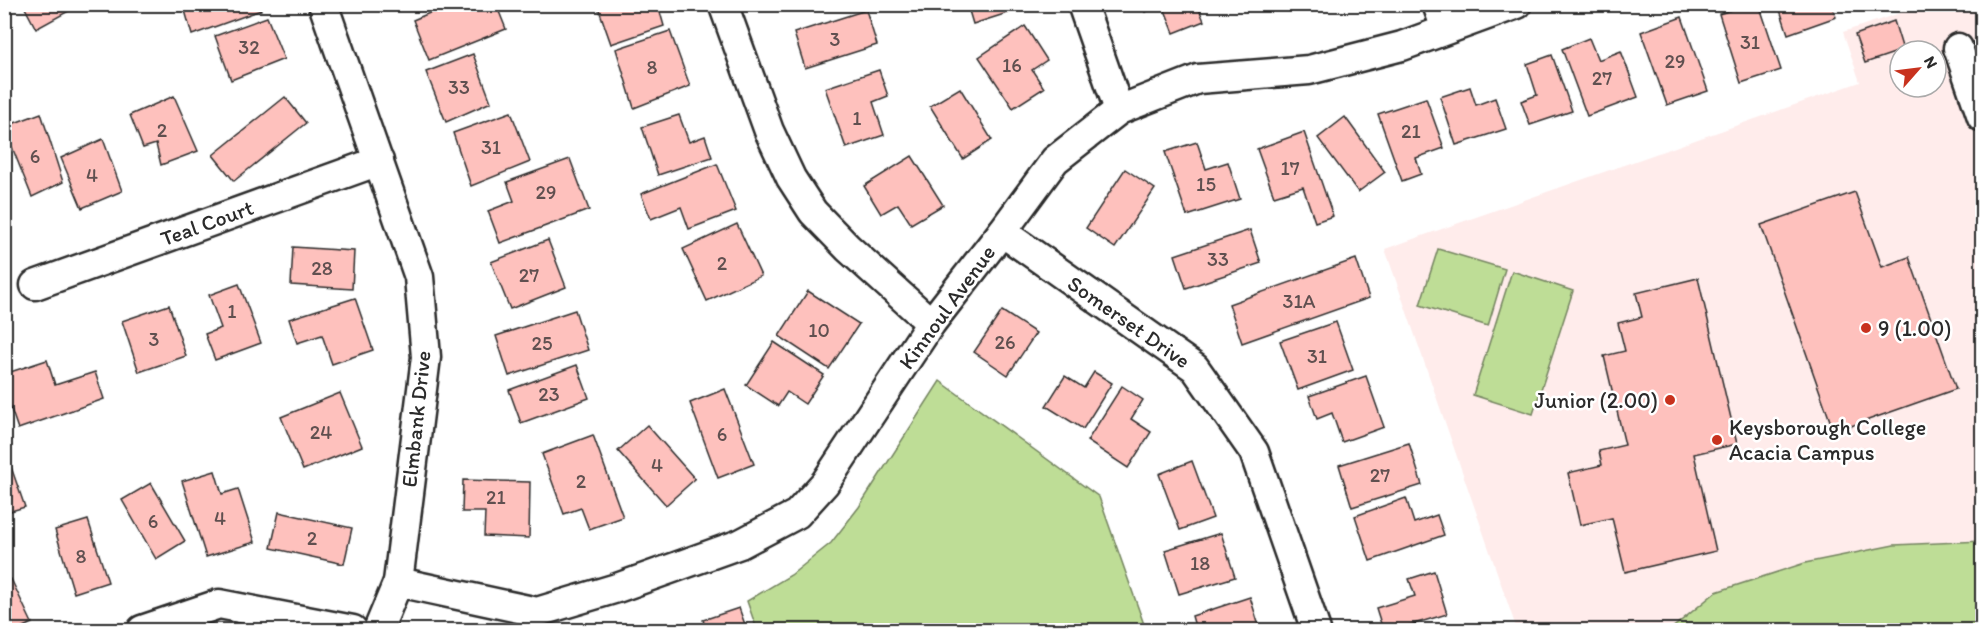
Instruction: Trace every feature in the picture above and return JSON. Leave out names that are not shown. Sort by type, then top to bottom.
[{"type":"street","name":"Elmbank Drive","points":[[323,4],[419,277],[426,357],[398,582],[378,630]]},
{"type":"street","points":[[723,4],[769,131],[790,178],[813,212],[848,248],[932,323]]},
{"type":"street","points":[[1082,4],[1119,110]]},
{"type":"street","name":"Kinnoul Avenue","points":[[398,582],[537,612],[617,588],[740,544],[797,514],[825,483],[932,323],[1055,160],[1119,110],[1198,80],[1309,70],[1402,46],[1442,17],[1517,4]]},
{"type":"street","points":[[1958,48],[1983,117]]},
{"type":"street","name":"Teal Court","points":[[35,285],[380,161]]},
{"type":"street","name":"Somerset Drive","points":[[1002,232],[1195,368],[1254,452],[1316,630]]},
{"type":"street","points":[[142,630],[219,604],[353,630]]},
{"type":"shaded area","name":"Keysborough College Acacia Campus","points":[[1924,5],[1982,5],[1982,630],[1517,630],[1385,249],[1860,82],[1843,32]]},
{"type":"green space","points":[[1438,249],[1505,269],[1488,326],[1420,305]]},
{"type":"green space","points":[[1512,271],[1573,291],[1533,414],[1473,395]]},
{"type":"green space","points":[[940,381],[1099,497],[1146,630],[757,630],[747,601],[791,575],[831,543],[859,507]]},
{"type":"green space","points":[[1982,541],[1982,630],[1670,630],[1716,592],[1805,563],[1894,545]]},
{"type":"building","points":[[23,4],[75,4],[76,7],[36,29]]},
{"type":"building","points":[[191,4],[259,4],[261,10],[192,35],[184,7]]},
{"type":"building","points":[[451,4],[496,4],[506,29],[429,60],[413,20]]},
{"type":"building","points":[[597,4],[640,4],[642,10],[658,5],[664,26],[611,44]]},
{"type":"building","points":[[967,4],[1015,4],[1017,10],[973,24]]},
{"type":"building","points":[[1141,4],[1197,4],[1204,21],[1174,33],[1163,5],[1145,12]]},
{"type":"building","points":[[1749,4],[1759,4],[1781,70],[1741,83],[1719,14]]},
{"type":"building","points":[[1778,4],[1831,4],[1836,17],[1788,34]]},
{"type":"building","points":[[866,10],[877,45],[805,68],[794,33]]},
{"type":"building","points":[[267,17],[284,59],[231,80],[215,36]]},
{"type":"building","points":[[1682,17],[1708,91],[1667,105],[1641,32]]},
{"type":"building","points":[[1894,21],[1900,39],[1888,39],[1888,55],[1865,63],[1855,35]]},
{"type":"building","points":[[1025,26],[1047,60],[1032,70],[1044,88],[1013,108],[979,57]]},
{"type":"building","points":[[670,31],[690,86],[634,108],[616,49]]},
{"type":"building","points":[[1589,38],[1598,60],[1621,51],[1638,97],[1587,116],[1562,49]]},
{"type":"building","points":[[473,54],[491,102],[446,122],[426,72]]},
{"type":"building","points":[[1552,55],[1572,111],[1530,125],[1521,101],[1537,95],[1527,64]]},
{"type":"building","points":[[879,70],[888,96],[873,102],[884,135],[846,148],[825,88]]},
{"type":"building","points":[[1470,87],[1476,105],[1495,98],[1506,129],[1456,145],[1440,97]]},
{"type":"building","points":[[960,88],[992,140],[963,159],[930,106]]},
{"type":"building","points":[[174,96],[198,151],[161,165],[156,144],[143,148],[130,115]]},
{"type":"building","points":[[285,97],[306,123],[234,181],[213,155]]},
{"type":"building","points":[[1426,98],[1444,148],[1416,158],[1421,174],[1402,181],[1378,114]]},
{"type":"building","points":[[511,112],[530,162],[471,186],[453,133]]},
{"type":"building","points":[[41,113],[63,182],[32,197],[4,127]]},
{"type":"building","points":[[679,115],[689,142],[705,136],[712,157],[658,175],[642,127]]},
{"type":"building","points":[[1345,117],[1385,172],[1358,192],[1318,138]]},
{"type":"building","points":[[1304,132],[1333,216],[1315,222],[1303,187],[1274,196],[1257,149]]},
{"type":"building","points":[[103,139],[122,191],[82,208],[61,158]]},
{"type":"building","points":[[1197,142],[1206,169],[1228,162],[1240,199],[1187,216],[1165,152]]},
{"type":"building","points":[[912,156],[943,205],[911,224],[898,204],[881,214],[864,186]]},
{"type":"building","points":[[570,159],[589,210],[500,243],[488,211],[514,201],[507,182]]},
{"type":"building","points":[[717,164],[736,211],[689,229],[681,207],[651,219],[641,194]]},
{"type":"building","points":[[1125,169],[1155,189],[1115,248],[1086,228]]},
{"type":"building","name":"9 (1.00)","points":[[1855,192],[1882,267],[1909,257],[1956,389],[1834,432],[1761,225]]},
{"type":"building","points":[[737,224],[761,276],[707,301],[683,249]]},
{"type":"building","points":[[1250,230],[1261,263],[1186,288],[1175,255]]},
{"type":"building","points":[[548,240],[566,287],[510,309],[491,262]]},
{"type":"building","points":[[293,247],[354,251],[352,289],[291,285]]},
{"type":"building","points":[[1356,259],[1369,298],[1242,343],[1229,304]]},
{"type":"building","name":"Junior (2.00)","points":[[1698,278],[1737,444],[1694,454],[1716,551],[1625,572],[1612,518],[1580,525],[1568,473],[1602,465],[1599,451],[1625,445],[1604,356],[1625,351],[1618,323],[1642,317],[1636,293]]},
{"type":"building","points":[[239,284],[261,343],[215,360],[205,334],[221,328],[209,295]]},
{"type":"building","points":[[808,291],[859,324],[829,369],[779,336]]},
{"type":"building","points":[[355,298],[373,350],[332,364],[322,335],[297,343],[289,319]]},
{"type":"building","points":[[169,305],[186,356],[139,372],[122,321]]},
{"type":"building","points":[[575,310],[588,350],[509,376],[496,336]]},
{"type":"building","points":[[1002,311],[1036,333],[1008,375],[974,352]]},
{"type":"building","points":[[1336,322],[1353,370],[1298,390],[1280,341]]},
{"type":"building","points":[[774,342],[824,375],[805,404],[787,392],[778,406],[746,385]]},
{"type":"building","points":[[47,360],[55,385],[95,372],[104,399],[18,429],[4,389],[4,374]]},
{"type":"building","points":[[577,365],[589,398],[521,423],[509,390]]},
{"type":"building","points":[[1094,372],[1112,383],[1083,429],[1046,406],[1065,376],[1084,388]]},
{"type":"building","points":[[1366,376],[1384,427],[1342,442],[1332,413],[1317,419],[1309,396]]},
{"type":"building","points":[[1122,386],[1143,400],[1131,419],[1151,432],[1128,468],[1087,441]]},
{"type":"building","points":[[725,389],[754,464],[718,478],[690,403]]},
{"type":"building","points":[[340,393],[362,446],[303,470],[281,417]]},
{"type":"building","points":[[647,425],[695,479],[666,505],[618,451]]},
{"type":"building","points":[[593,435],[623,517],[589,529],[581,508],[564,514],[542,454]]},
{"type":"building","points":[[1409,443],[1422,485],[1352,507],[1339,465]]},
{"type":"building","points":[[4,447],[25,507],[4,513]]},
{"type":"building","points":[[1192,461],[1213,518],[1180,530],[1159,474]]},
{"type":"building","points":[[215,471],[222,494],[238,489],[255,542],[206,557],[182,481]]},
{"type":"building","points":[[463,480],[530,482],[529,538],[484,536],[485,512],[462,512]]},
{"type":"building","points":[[151,483],[185,541],[156,559],[122,500]]},
{"type":"building","points":[[1406,498],[1414,523],[1437,515],[1444,535],[1370,561],[1355,516]]},
{"type":"building","points":[[279,512],[352,528],[344,564],[271,548]]},
{"type":"building","points":[[88,520],[108,582],[74,593],[55,530]]},
{"type":"building","points":[[1221,533],[1235,577],[1179,594],[1165,550]]},
{"type":"building","points":[[1434,571],[1447,614],[1394,630],[1383,630],[1376,608],[1415,596],[1409,579]]},
{"type":"building","points":[[11,579],[32,623],[16,630],[4,630],[4,582]]},
{"type":"building","points":[[1250,597],[1259,626],[1245,630],[1196,630],[1192,616]]},
{"type":"building","points":[[739,608],[747,630],[706,630],[703,620]]},
{"type":"place","name":"9 (1.00)","points":[[1866,328]]},
{"type":"place","name":"Junior (2.00)","points":[[1670,400]]},
{"type":"place","name":"Keysborough College Acacia Campus","points":[[1717,440]]}]
